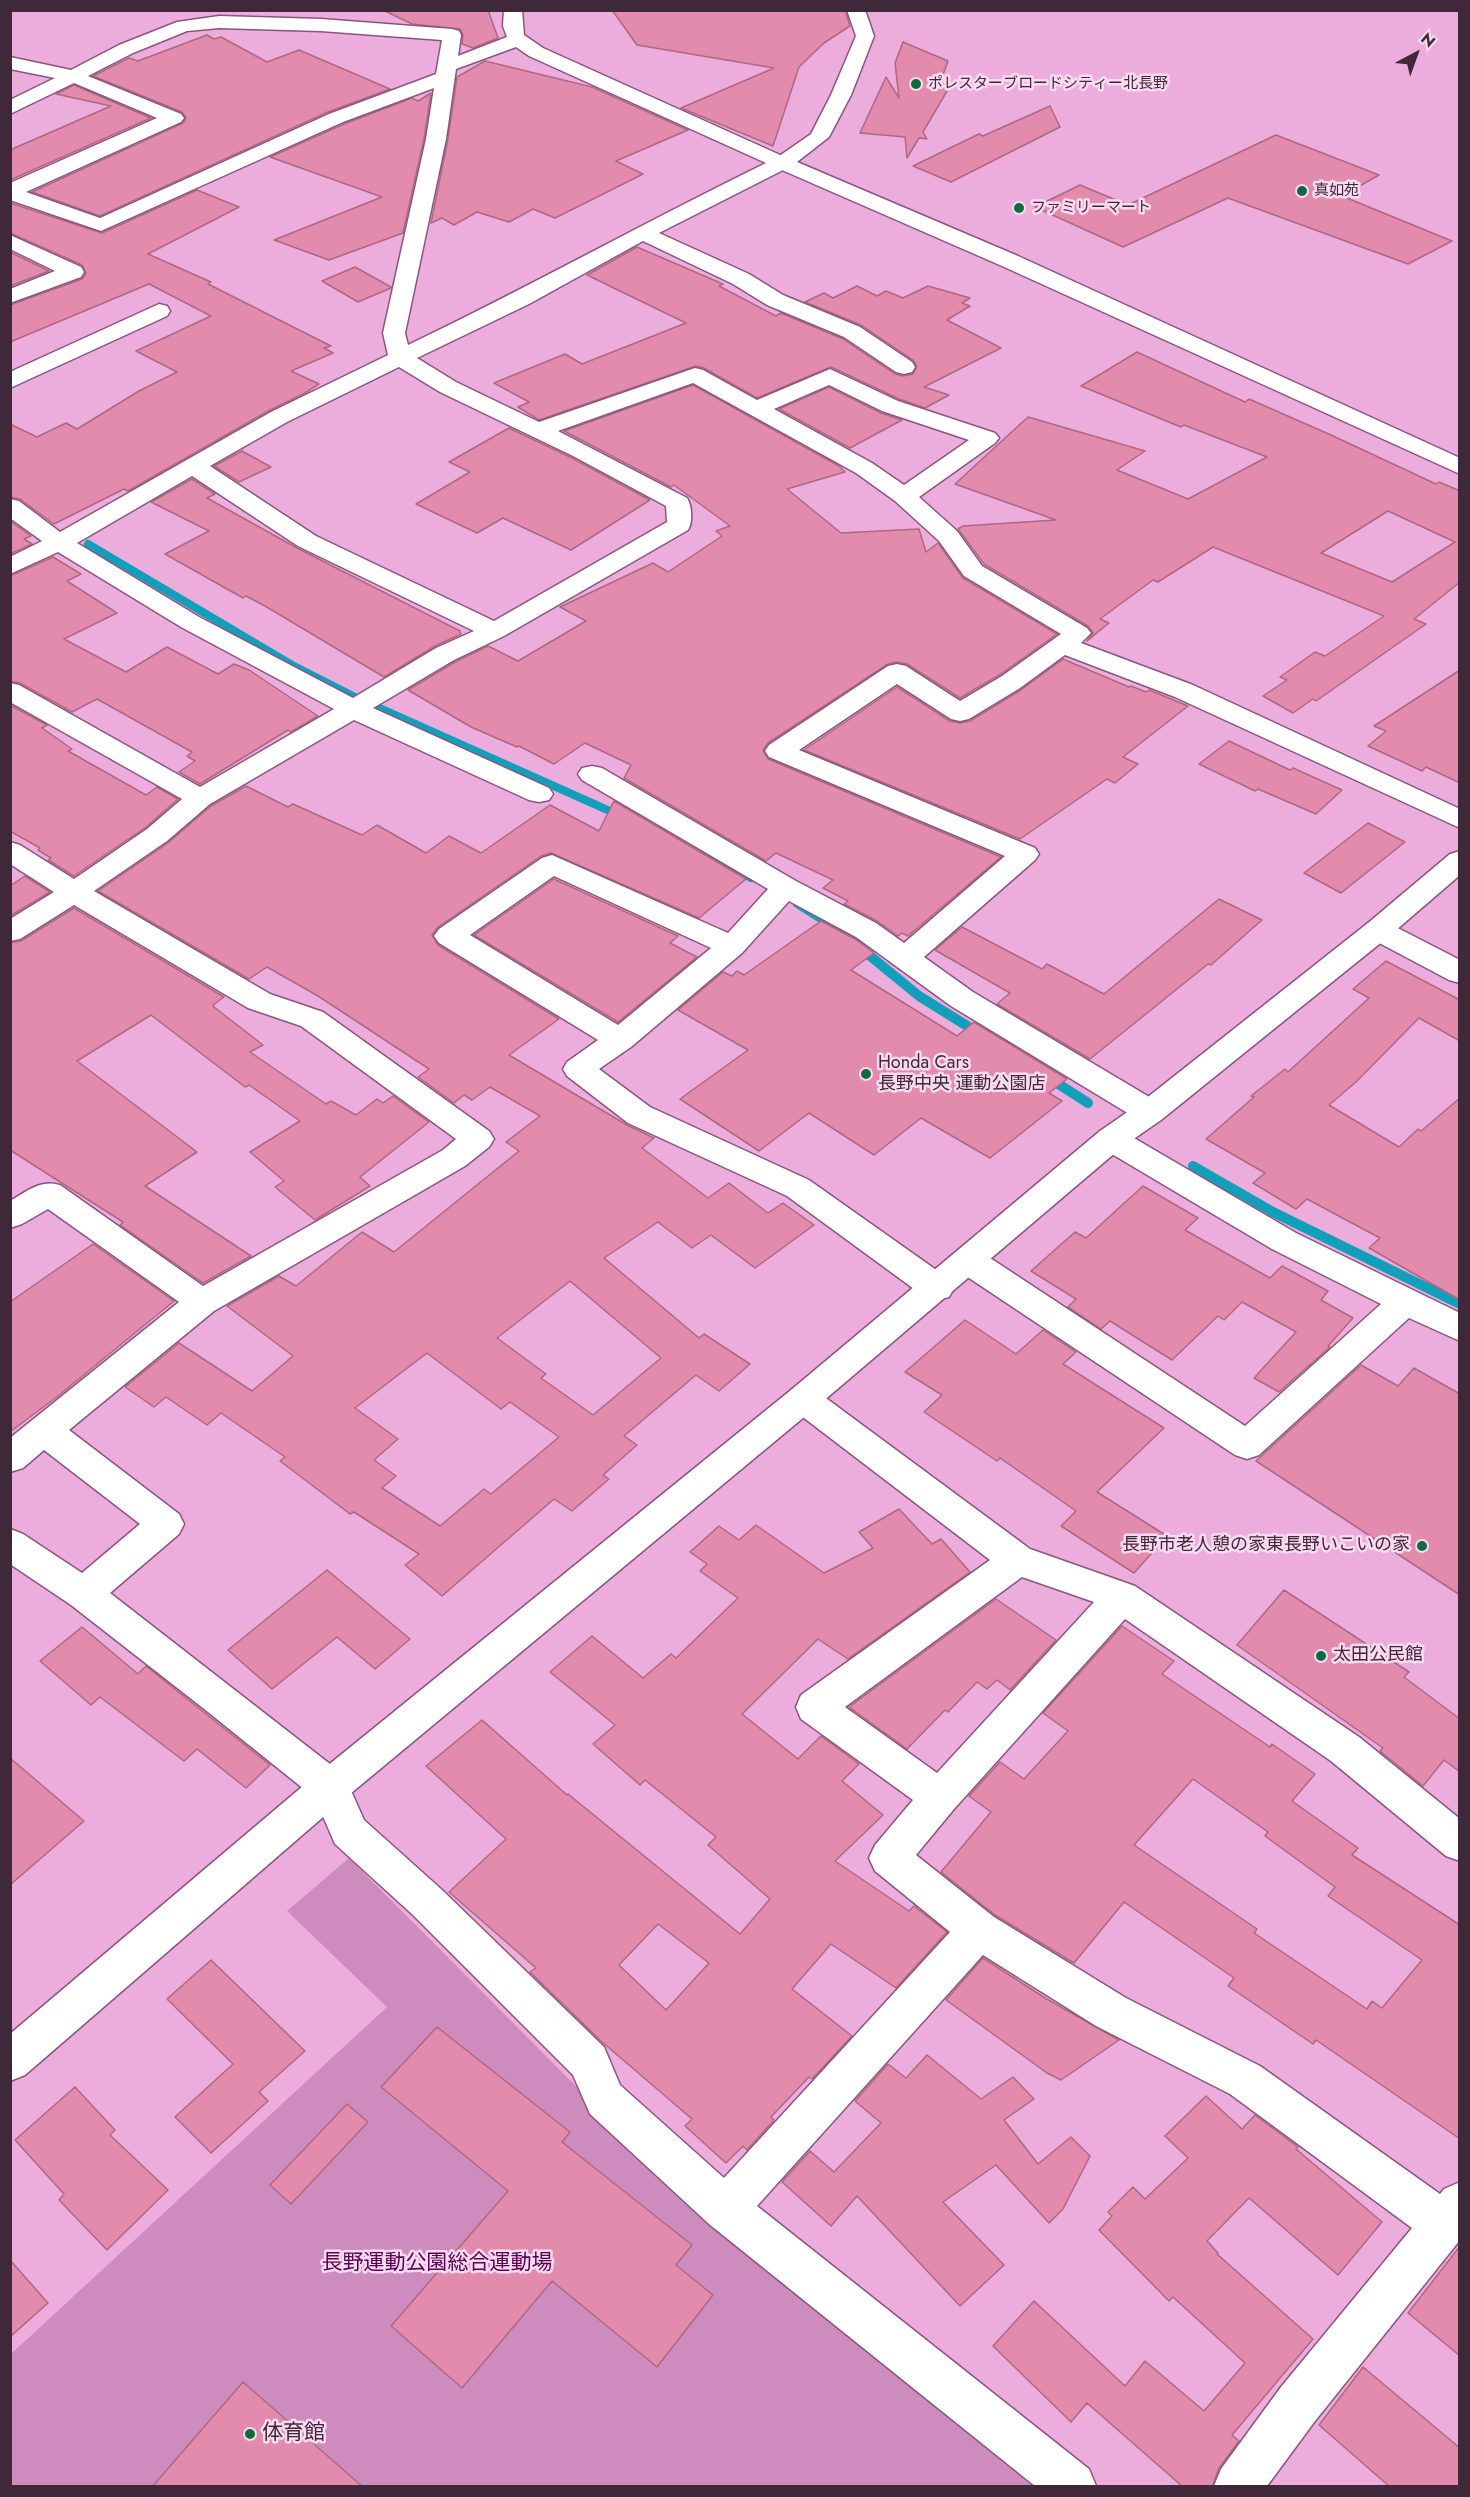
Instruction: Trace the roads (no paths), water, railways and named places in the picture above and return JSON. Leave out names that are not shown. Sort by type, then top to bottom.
[{"type":"street","points":[[513,10],[511,31],[517,40],[536,52],[782,163],[1010,261],[1460,467]]},
{"type":"street","points":[[10,567],[60,542],[279,417],[521,299],[642,233],[782,163],[819,136],[841,95],[865,36],[856,10]]},
{"type":"street","points":[[10,108],[126,49],[184,26],[219,22],[321,25],[452,35],[436,139],[394,333],[400,358],[448,387],[581,451],[678,503],[679,525],[495,631],[445,654],[200,798],[157,835],[74,892],[10,932]]},
{"type":"street","points":[[10,192],[101,225],[336,118],[517,40]]},
{"type":"street","points":[[10,63],[73,76],[174,118],[10,192]]},
{"type":"street","points":[[642,233],[741,279],[775,300],[852,332],[904,367]]},
{"type":"street","points":[[10,241],[73,272],[10,297]]},
{"type":"street","points":[[10,381],[159,311]]},
{"type":"street","points":[[536,431],[694,375],[754,410],[864,468],[904,496],[948,536],[973,571],[1078,633],[1064,645],[960,713],[897,672],[779,751],[1025,854],[906,957]]},
{"type":"street","points":[[754,410],[830,376],[890,406],[987,438],[904,496]]},
{"type":"street","points":[[193,466],[307,541],[495,631]]},
{"type":"street","points":[[10,506],[60,542],[168,609],[362,703],[539,794]]},
{"type":"street","points":[[1064,645],[1184,691],[1460,820]]},
{"type":"street","points":[[10,691],[118,754],[200,798]]},
{"type":"street","points":[[592,774],[786,887],[866,930],[962,999],[1150,1112]]},
{"type":"street","points":[[10,851],[74,892],[259,1001],[312,1019],[478,1139],[454,1158],[202,1302],[10,1458]]},
{"type":"street","points":[[10,2061],[330,1787],[937,1288],[1111,1139],[1150,1112],[1378,930],[1460,860]]},
{"type":"street","points":[[620,1040],[449,936],[552,864],[732,946]]},
{"type":"street","points":[[786,887],[732,946],[620,1040],[578,1069],[639,1115],[798,1188],[937,1288]]},
{"type":"street","points":[[1378,930],[1460,973]]},
{"type":"street","points":[[1111,1139],[1284,1241],[1460,1328]]},
{"type":"street","points":[[10,1216],[49,1193],[202,1302]]},
{"type":"street","points":[[969,1261],[1247,1444],[1405,1302]]},
{"type":"street","points":[[802,1399],[1017,1560],[1122,1597],[1345,1749],[1460,1843]]},
{"type":"street","points":[[45,1431],[166,1524],[84,1594]]},
{"type":"street","points":[[10,1544],[84,1594],[217,1696],[330,1787],[349,1832],[427,1902],[589,2061],[605,2099],[724,2209],[1072,2487]]},
{"type":"street","points":[[940,1797],[815,1707],[1017,1560]]},
{"type":"street","points":[[1122,1597],[940,1797],[889,1858],[979,1930],[1110,2012],[1245,2080],[1451,2214],[1298,2404],[1238,2487]]},
{"type":"street","points":[[724,2209],[979,1930]]},
{"type":"waterway","points":[[88,544],[292,665],[357,698],[621,816]]},
{"type":"waterway","points":[[703,855],[751,878]]},
{"type":"waterway","points":[[797,904],[844,934],[866,952]]},
{"type":"waterway","points":[[864,951],[919,996],[980,1034]]},
{"type":"waterway","points":[[1049,1078],[1088,1103]]},
{"type":"waterway","points":[[1193,1166],[1273,1212],[1460,1304]]},
{"type":"place","name":"ポレスターブロードシティー北長野","points":[[916,84]]},
{"type":"place","name":"真如苑","points":[[1302,191]]},
{"type":"place","name":"ファミリーマート","points":[[1019,208]]},
{"type":"place","name":"Honda Cars 長野中央 運動公園店","points":[[866,1074]]},
{"type":"place","name":"長野市老人憩の家東長野いこいの家","points":[[1422,1546]]},
{"type":"place","name":"太田公民館","points":[[1321,1656]]},
{"type":"place","name":"体育館","points":[[250,2434]]},
{"type":"park label","name":"長野運動公園総合運動場","points":[[437,2264]]}]
